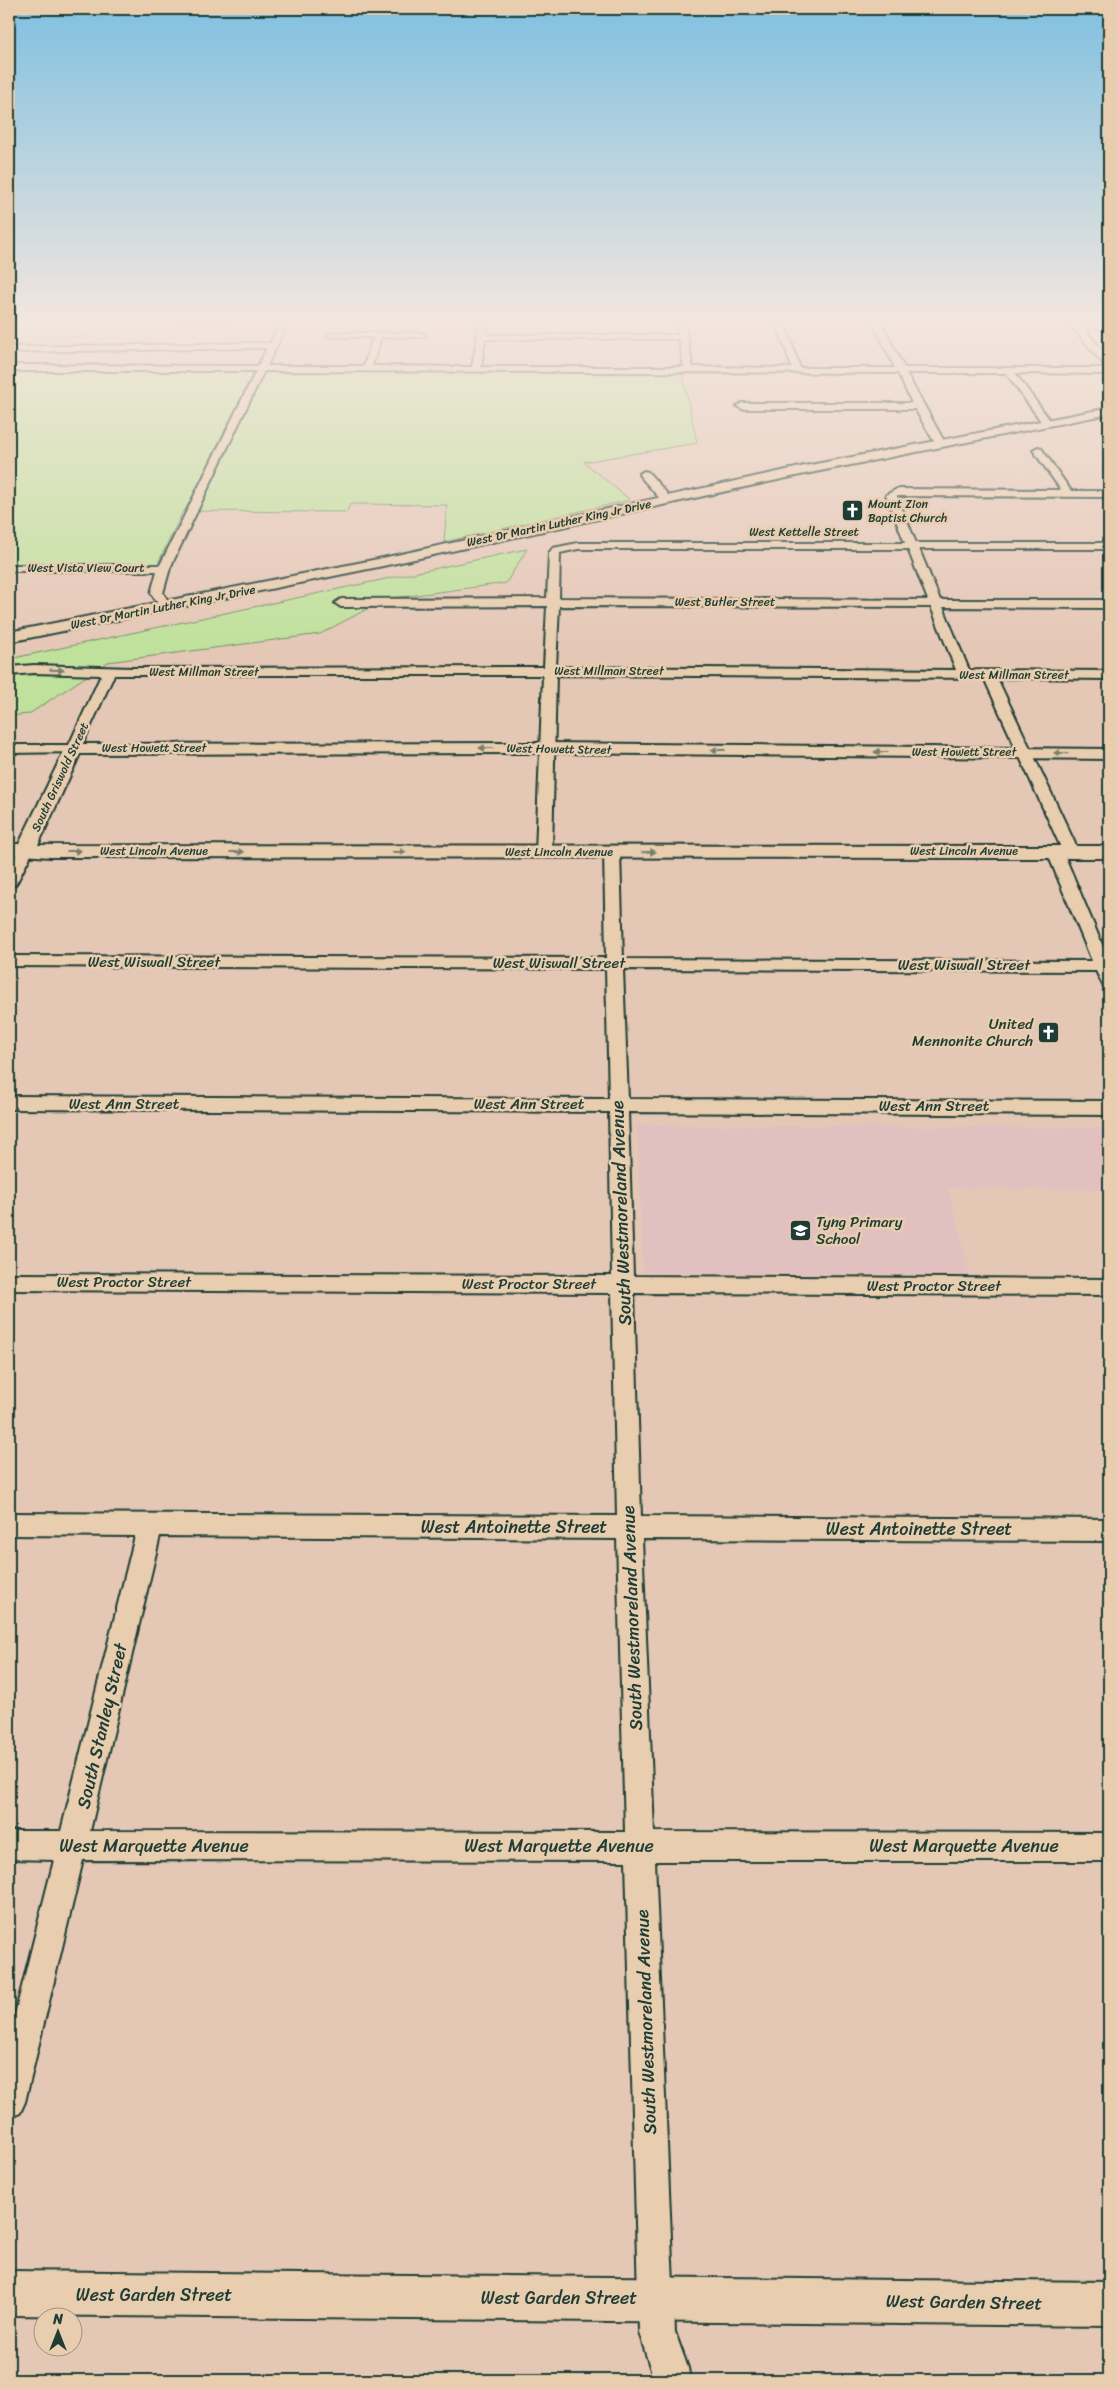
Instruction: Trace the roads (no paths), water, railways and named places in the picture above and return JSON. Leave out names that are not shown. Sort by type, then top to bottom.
[{"type":"main road","name":"West Dr Martin Luther King Jr Drive","points":[[9,637],[166,607],[666,499],[1008,429]]},
{"type":"main road","name":"West Howett Street","points":[[74,749],[548,748],[1109,754]]},
{"type":"main road","name":"South Griswold Street","points":[[17,849],[74,749]]},
{"type":"main road","name":"West Lincoln Avenue","points":[[17,849],[50,851],[1109,852]]},
{"type":"main road","name":"West Garden Street","points":[[9,2294],[655,2298],[1109,2304]]},
{"type":"street","points":[[166,607],[157,594],[164,568],[231,429]]},
{"type":"street","points":[[932,429],[940,443]]},
{"type":"street","points":[[1038,450],[1068,493]]},
{"type":"street","points":[[644,474],[666,499]]},
{"type":"street","points":[[964,674],[891,495],[893,493],[1109,494]]},
{"type":"street","name":"West Kettelle Street","points":[[553,602],[553,554],[558,549],[578,546],[1109,546]]},
{"type":"street","name":"West Vista View Court","points":[[9,568],[164,568]]},
{"type":"street","points":[[544,852],[549,671],[553,602]]},
{"type":"street","name":"West Butler Street","points":[[342,603],[1109,604]]},
{"type":"street","name":"West Millman Street","points":[[9,671],[34,669],[109,671],[549,671],[1109,675]]},
{"type":"street","name":"South Griswold Street","points":[[74,749],[109,671]]},
{"type":"street","points":[[989,674],[1025,753],[1107,971]]},
{"type":"street","name":"West Howett Street","points":[[9,749],[74,749]]},
{"type":"street","name":"South Griswold Street","points":[[9,882],[17,849]]},
{"type":"street","name":"South Westmoreland Avenue","points":[[612,852],[629,1528],[655,2298],[658,2337],[670,2368],[672,2380]]},
{"type":"street","name":"West Wiswall Street","points":[[9,961],[615,963],[1107,971]]},
{"type":"street","name":"West Ann Street","points":[[9,1103],[618,1104],[1109,1108]]},
{"type":"street","name":"West Proctor Street","points":[[9,1282],[1109,1286]]},
{"type":"street","name":"West Antoinette Street","points":[[9,1524],[1109,1530]]},
{"type":"street","name":"South Stanley Street","points":[[9,2102],[150,1525]]},
{"type":"street","name":"West Marquette Avenue","points":[[9,1845],[1109,1847]]},
{"type":"place","name":"Mount Zion Baptist Church","points":[[852,511]]},
{"type":"place","name":"United Mennonite Church","points":[[1049,1033]]},
{"type":"place","name":"Tyng Primary School","points":[[800,1231]]}]
